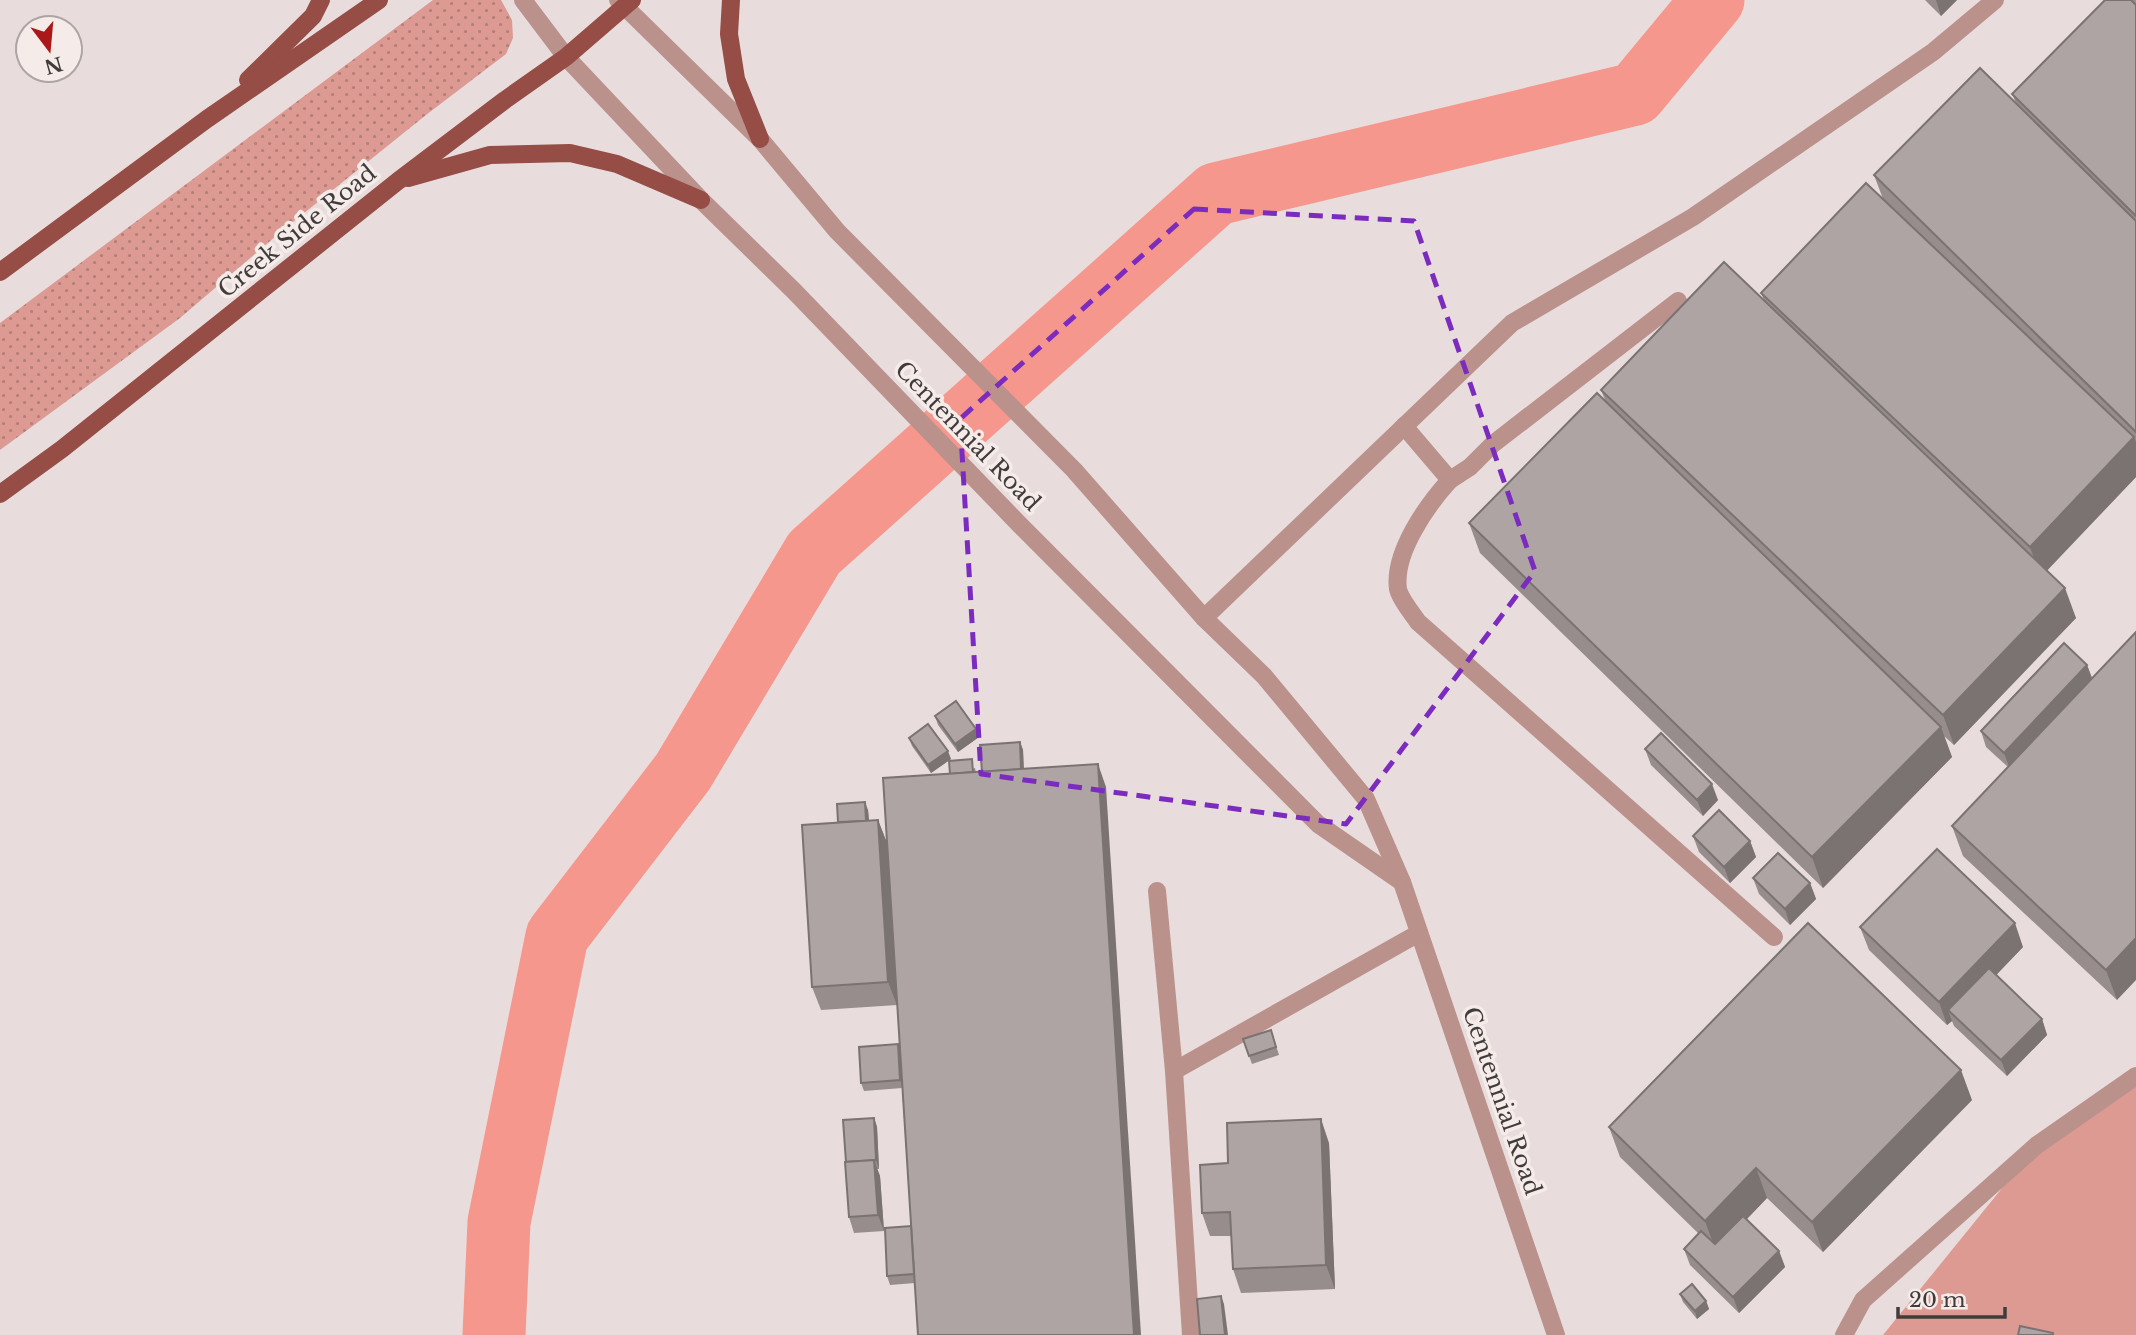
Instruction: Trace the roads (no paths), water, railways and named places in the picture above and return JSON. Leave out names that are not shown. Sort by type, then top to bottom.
[{"type":"main road","points":[[207,119],[313,16],[321,0]]},
{"type":"main road","points":[[0,272],[207,119],[379,0]]},
{"type":"main road","points":[[732,0],[729,34],[736,79],[760,139]]},
{"type":"main road","name":"Creek Side Road","points":[[0,494],[62,449],[398,181],[566,57],[625,2]]},
{"type":"main road","points":[[398,181],[490,155],[570,153],[617,164],[701,200]]},
{"type":"street","name":"Centennial Road","points":[[523,0],[566,57],[701,200],[794,291],[1019,524],[1318,824],[1402,882]]},
{"type":"street","points":[[1205,618],[1511,323],[1693,217],[1933,52],[1995,0]]},
{"type":"street","name":"Centennial Road","points":[[625,2],[760,139],[837,231],[1074,470],[1205,618],[1264,676],[1366,799],[1402,882],[1552,1332]]},
{"type":"street","points":[[1678,301],[1493,444],[1470,467],[1450,481],[1430,502],[1402,553],[1398,589],[1418,622],[1774,937]]},
{"type":"street","points":[[1405,426],[1450,481]]},
{"type":"street","points":[[1157,891],[1174,1071],[1191,1335]]},
{"type":"street","points":[[1174,1071],[1419,933]]},
{"type":"street","points":[[1844,1335],[1863,1300],[2037,1145],[2136,1076]]},
{"type":"waterway","points":[[494,1335],[499,1222],[557,936],[683,772],[814,553],[1216,194],[1635,94],[1713,0]]}]
